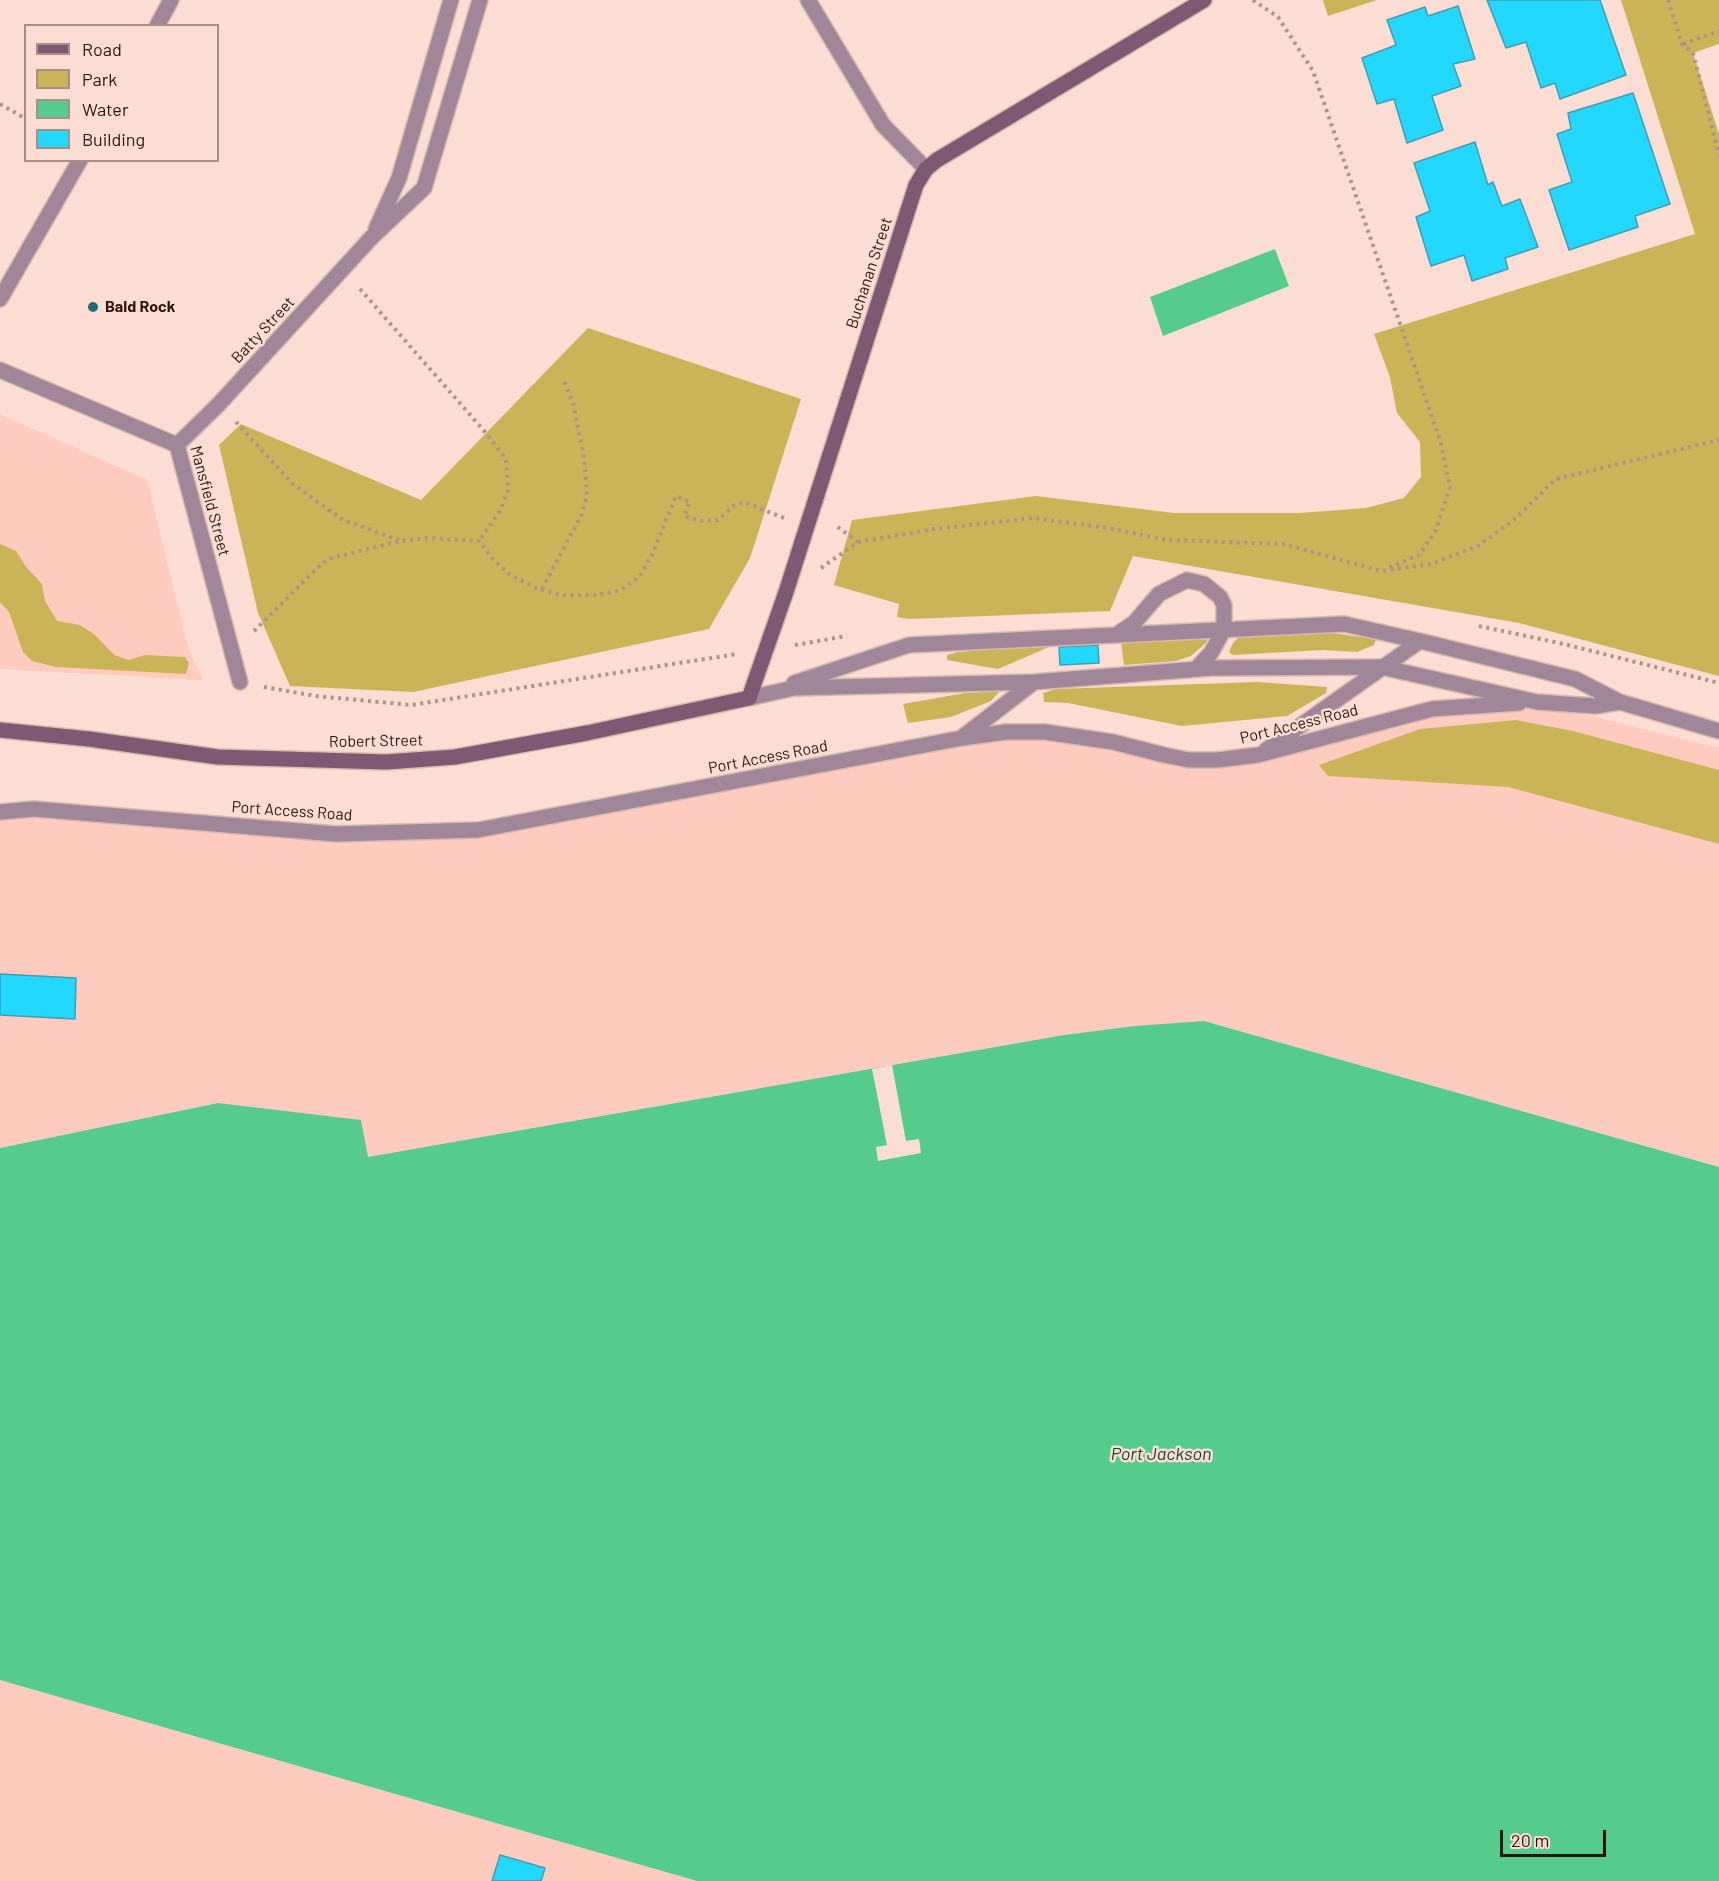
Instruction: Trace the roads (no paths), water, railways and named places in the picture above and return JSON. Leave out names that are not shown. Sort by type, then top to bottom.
[{"type":"street","points":[[158,24],[171,0]]},
{"type":"street","name":"Batty Street","points":[[372,237],[399,178],[451,0]]},
{"type":"street","name":"Batty Street","points":[[177,445],[219,404],[372,237],[424,188],[480,0]]},
{"type":"street","points":[[808,0],[883,125],[926,169]]},
{"type":"street","name":"Buchanan Street","points":[[749,698],[916,185],[926,169],[937,160],[1204,0]]},
{"type":"street","points":[[0,299],[79,162]]},
{"type":"street","name":"Mansfield Street","points":[[0,370],[177,445],[240,682]]},
{"type":"street","points":[[1117,635],[1134,623],[1159,594],[1187,580],[1204,584],[1220,597],[1224,605],[1224,629],[1211,653],[1196,669]]},
{"type":"street","points":[[749,698],[909,645],[1344,624],[1575,679],[1620,702],[1719,731]]},
{"type":"street","points":[[1258,755],[1420,641]]},
{"type":"street","points":[[749,698],[794,688],[1034,682],[1196,669],[1381,667],[1537,702],[1594,706],[1620,702]]},
{"type":"street","points":[[962,738],[1034,682]]},
{"type":"street","name":"Robert Street","points":[[0,730],[89,739],[218,757],[387,762],[455,757],[587,733],[749,698]]},
{"type":"street","name":"Port Access Road","points":[[0,812],[34,809],[336,834],[478,830],[962,738],[1006,732],[1045,732],[1113,742],[1164,755],[1217,760],[1258,755],[1432,709],[1537,702]]},
{"type":"water","points":[[1275,249],[1289,286],[1163,336],[1150,297]]},
{"type":"water","name":"Port Jackson","points":[[1204,1021],[1719,1167],[1719,1881],[697,1881],[0,1680],[0,1148],[218,1103],[361,1120],[368,1157],[1064,1035],[1135,1026]]},
{"type":"place","name":"Bald Rock","points":[[93,307]]}]
